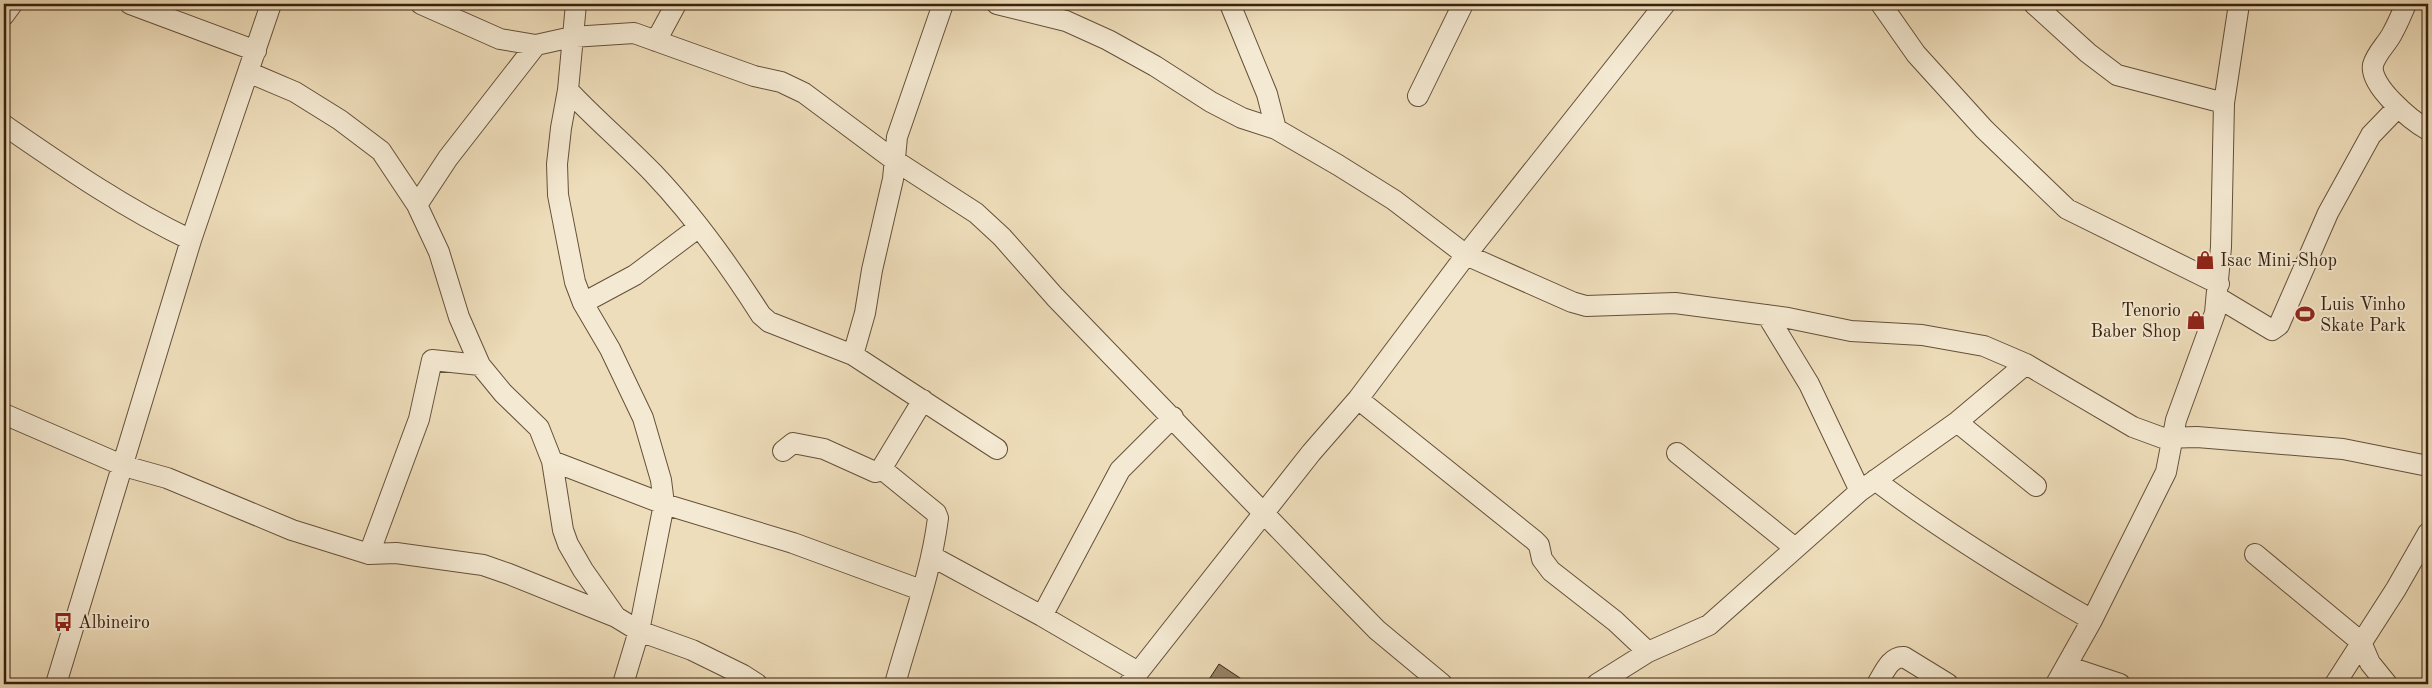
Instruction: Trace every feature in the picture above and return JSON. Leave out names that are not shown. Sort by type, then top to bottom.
[{"type":"street","points":[[4,15],[12,4]]},
{"type":"street","points":[[130,4],[256,51]]},
{"type":"street","points":[[56,684],[124,466],[191,240],[271,4]]},
{"type":"street","points":[[422,4],[500,38],[536,45],[572,37],[634,33],[754,76],[780,82],[804,93],[894,160],[976,212],[1377,630],[1442,684]]},
{"type":"street","points":[[576,4],[568,90],[560,128],[557,164],[558,195],[575,282],[583,303],[610,349],[643,418],[661,480],[664,504],[639,631],[623,684]]},
{"type":"street","points":[[656,41],[676,4]]},
{"type":"street","points":[[853,355],[893,179],[896,137],[943,4]]},
{"type":"street","points":[[998,4],[1066,22],[1155,66],[1212,102],[1242,118],[1276,129],[1394,200],[1466,255],[1572,302],[1586,306],[1675,303],[1767,315],[1851,331],[1922,335],[1984,346],[2026,364],[2133,427],[2163,438],[2197,437],[2343,449],[2428,466]]},
{"type":"street","points":[[1230,4],[1267,94],[1276,129]]},
{"type":"street","points":[[1418,96],[1463,4]]},
{"type":"street","points":[[932,557],[1042,616],[1134,678],[1310,452],[1358,399],[1466,255],[1665,4]]},
{"type":"street","points":[[1881,4],[1916,54],[2037,182],[2067,209],[2218,290],[2272,330],[2279,325],[2328,213],[2371,135],[2398,107]]},
{"type":"street","points":[[2034,4],[2088,54],[2117,75],[2224,103]]},
{"type":"street","points":[[2056,684],[2092,620],[2166,472],[2172,438],[2187,387],[2215,313],[2218,290],[2224,103],[2239,4]]},
{"type":"street","points":[[2406,4],[2393,33],[2373,64],[2373,77],[2398,107],[2428,130]]},
{"type":"street","points":[[417,205],[448,158],[536,45]]},
{"type":"street","points":[[248,72],[295,92],[340,120],[380,151],[417,205],[439,252],[459,317],[480,365],[503,393],[539,428],[552,461],[563,530],[568,544],[583,570],[616,617]]},
{"type":"street","points":[[568,90],[652,172],[717,250],[761,315],[769,322],[853,355],[998,449]]},
{"type":"street","points":[[4,125],[108,195],[154,222],[191,240]]},
{"type":"street","points":[[583,303],[635,275],[699,227]]},
{"type":"street","points":[[1767,315],[1868,486],[1907,505],[2012,574],[2092,620]]},
{"type":"street","points":[[369,554],[419,419],[432,360],[480,365]]},
{"type":"street","points":[[1597,684],[1648,652],[1708,625],[1868,486],[1957,422],[2026,364]]},
{"type":"street","points":[[1358,399],[1534,540],[1539,545],[1542,559],[1551,571],[1615,621],[1648,652]]},
{"type":"street","points":[[883,470],[883,466],[923,400]]},
{"type":"street","points":[[4,414],[124,466],[167,478],[292,530],[369,554],[396,553],[483,565],[616,617],[639,631],[692,650],[743,675],[756,684]]},
{"type":"street","points":[[1042,616],[1120,470],[1173,417]]},
{"type":"street","points":[[1957,422],[2036,486]]},
{"type":"street","points":[[783,451],[793,443],[824,449],[875,472],[883,470]]},
{"type":"street","points":[[1677,453],[1795,548]]},
{"type":"street","points":[[552,461],[664,504],[784,540],[921,590]]},
{"type":"street","points":[[883,470],[936,513],[938,518],[932,557],[895,684]]},
{"type":"street","points":[[2335,684],[2396,589],[2428,533]]},
{"type":"street","points":[[2255,554],[2361,642],[2370,663],[2386,684]]},
{"type":"street","points":[[1877,684],[1892,660],[1897,656],[1904,657],[1948,684]]},
{"type":"street","points":[[2066,666],[2120,684]]},
{"type":"building","points":[[1219,664],[1249,684],[1206,684]]},
{"type":"place","name":"Isac Mini-Shop","points":[[2205,260]]},
{"type":"place","name":"Luis Vinho Skate Park","points":[[2305,314]]},
{"type":"place","name":"Tenorio Baber Shop","points":[[2196,320]]},
{"type":"place","name":"Albineiro","points":[[63,622]]}]
